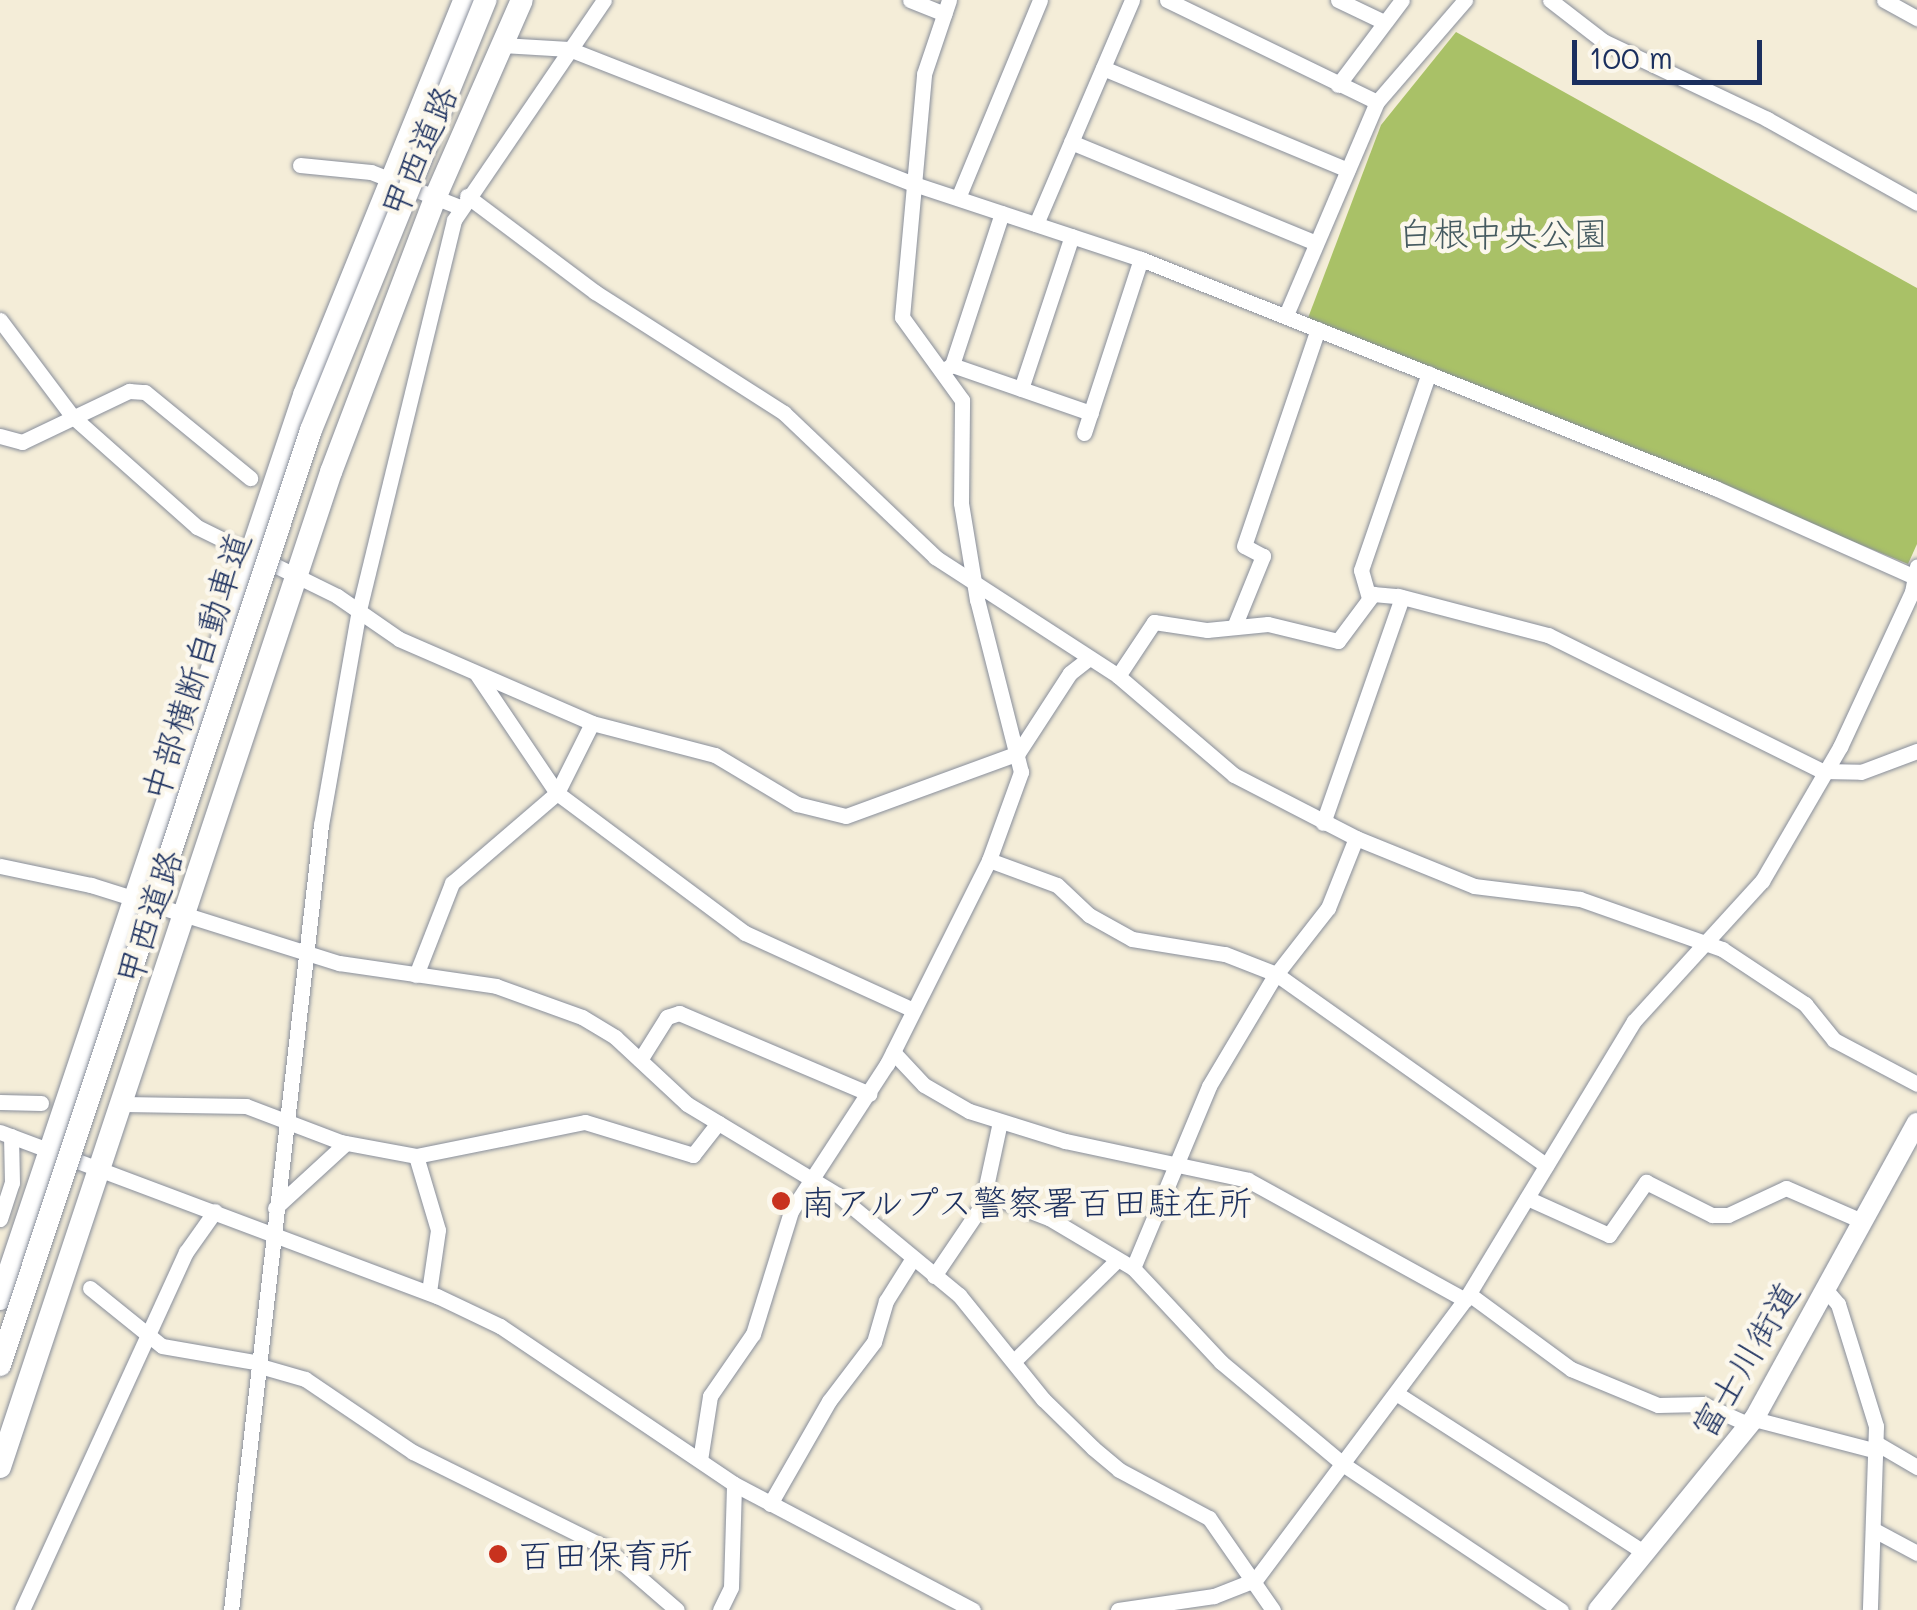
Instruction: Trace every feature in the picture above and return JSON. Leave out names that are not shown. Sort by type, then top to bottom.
[{"type":"highway","name":"甲西道路","points":[[0,1299],[247,557],[388,177],[464,0]]},
{"type":"highway","name":"中部横断自動車道","points":[[0,1333],[301,427],[473,0]]},
{"type":"highway","name":"中部横断自動車道","points":[[0,1365],[311,430],[486,0]]},
{"type":"highway","name":"甲西道路","points":[[0,1467],[186,915],[294,577],[435,198],[522,0]]},
{"type":"main road","name":"富士川街道","points":[[1598,1610],[1752,1422],[1917,1123]]},
{"type":"street","points":[[231,1610],[272,1233],[334,729],[438,268],[464,201],[604,0]]},
{"type":"street","points":[[700,1460],[710,1396],[753,1334],[783,1229],[893,1052],[909,1008],[989,860],[1021,772],[974,587],[958,470],[965,415],[947,368],[902,317],[924,74],[946,7],[910,0]]},
{"type":"street","points":[[958,198],[1040,0]]},
{"type":"street","points":[[1036,224],[1132,0]]},
{"type":"street","points":[[1167,0],[1377,102]]},
{"type":"street","points":[[1338,0],[1384,22]]},
{"type":"street","points":[[1338,85],[1402,0]]},
{"type":"street","points":[[1286,315],[1377,102],[1465,0]]},
{"type":"street","points":[[1550,0],[1603,41],[1768,119],[1917,203]]},
{"type":"street","points":[[1884,0],[1917,18]]},
{"type":"street","points":[[502,45],[569,50],[914,184],[1142,259],[1915,571],[1912,592],[1762,881],[1634,1021],[1467,1297],[1400,1395],[1253,1582],[1214,1596],[1118,1610]]},
{"type":"street","points":[[1103,68],[1348,170]]},
{"type":"street","points":[[1071,142],[1316,243]]},
{"type":"street","points":[[300,165],[388,177],[435,198],[464,201],[784,414],[890,519],[974,587],[1118,676],[1234,775],[1356,838],[1474,886],[1580,899],[1708,944],[1769,976],[1805,1004],[1834,1040],[1917,1084]]},
{"type":"street","points":[[947,368],[1002,213]]},
{"type":"street","points":[[1021,389],[1072,236]]},
{"type":"street","points":[[1084,433],[1142,259]]},
{"type":"street","points":[[0,320],[72,416],[169,507],[247,557],[359,610],[399,639],[592,723],[715,755],[797,804],[846,816],[1018,753],[1070,673],[1088,659]]},
{"type":"street","points":[[1234,627],[1263,556],[1244,546],[1318,329]]},
{"type":"street","points":[[947,368],[1091,413]]},
{"type":"street","points":[[1369,598],[1360,586],[1360,570],[1429,373]]},
{"type":"street","points":[[0,436],[22,442],[129,391],[145,392],[250,478]]},
{"type":"street","points":[[1369,598],[1402,597],[1548,635],[1822,771],[1861,772],[1917,750]]},
{"type":"street","points":[[1323,822],[1402,597]]},
{"type":"street","points":[[1118,676],[1154,622],[1234,627],[1268,624],[1338,642],[1369,598]]},
{"type":"street","points":[[476,673],[557,793],[745,933],[909,1008]]},
{"type":"street","points":[[416,975],[452,883],[557,793],[592,723]]},
{"type":"street","points":[[1133,1268],[1210,1086],[1276,974],[1328,908],[1356,838]]},
{"type":"street","points":[[989,860],[1056,885],[1089,915],[1132,939],[1224,954],[1276,974],[1546,1165]]},
{"type":"street","points":[[0,866],[132,899],[306,953],[496,986],[545,1002],[615,1037],[718,1123],[814,1179],[934,1276],[983,1320],[1043,1399],[1119,1470],[1210,1518],[1274,1610]]},
{"type":"street","points":[[640,1060],[666,1018],[679,1013],[870,1094]]},
{"type":"street","points":[[893,1052],[946,1100],[1000,1122],[1174,1168],[1248,1180],[1467,1297],[1571,1369],[1658,1405],[1718,1408],[1752,1422],[1876,1447],[1917,1468]]},
{"type":"street","points":[[0,1102],[41,1102]]},
{"type":"street","points":[[123,1104],[246,1106],[346,1143],[416,1156],[585,1122],[693,1155],[718,1123]]},
{"type":"street","points":[[934,1276],[986,1194],[1000,1122]]},
{"type":"street","points":[[0,1219],[12,1184],[6,1134],[429,1292],[500,1326],[734,1484],[973,1610]]},
{"type":"street","points":[[275,1208],[346,1143]]},
{"type":"street","points":[[416,1156],[436,1214],[429,1292]]},
{"type":"street","points":[[1527,1198],[1609,1235],[1646,1182],[1712,1215],[1728,1215],[1786,1188],[1862,1222]]},
{"type":"street","points":[[986,1194],[1048,1218],[1133,1268],[1221,1362],[1344,1465],[1562,1610]]},
{"type":"street","points":[[22,1610],[186,1252],[215,1212]]},
{"type":"street","points":[[770,1504],[828,1401],[874,1342],[886,1301],[913,1258]]},
{"type":"street","points":[[1014,1362],[1117,1260]]},
{"type":"street","points":[[90,1288],[146,1338],[260,1364],[305,1379],[413,1452],[604,1546],[678,1610]]},
{"type":"street","points":[[1825,1289],[1838,1304],[1876,1447],[1870,1610]]},
{"type":"street","points":[[1400,1395],[1645,1553]]},
{"type":"street","points":[[720,1610],[732,1587],[734,1484]]},
{"type":"street","points":[[1874,1530],[1917,1553]]},
{"type":"green space","name":"白根中央公園","points":[[1456,32],[1917,288],[1917,544],[1908,564],[1308,318],[1381,125]]},
{"type":"place","name":"南アルプス警察署百田駐在所","points":[[781,1201]]},
{"type":"place","name":"百田保育所","points":[[498,1554]]}]
